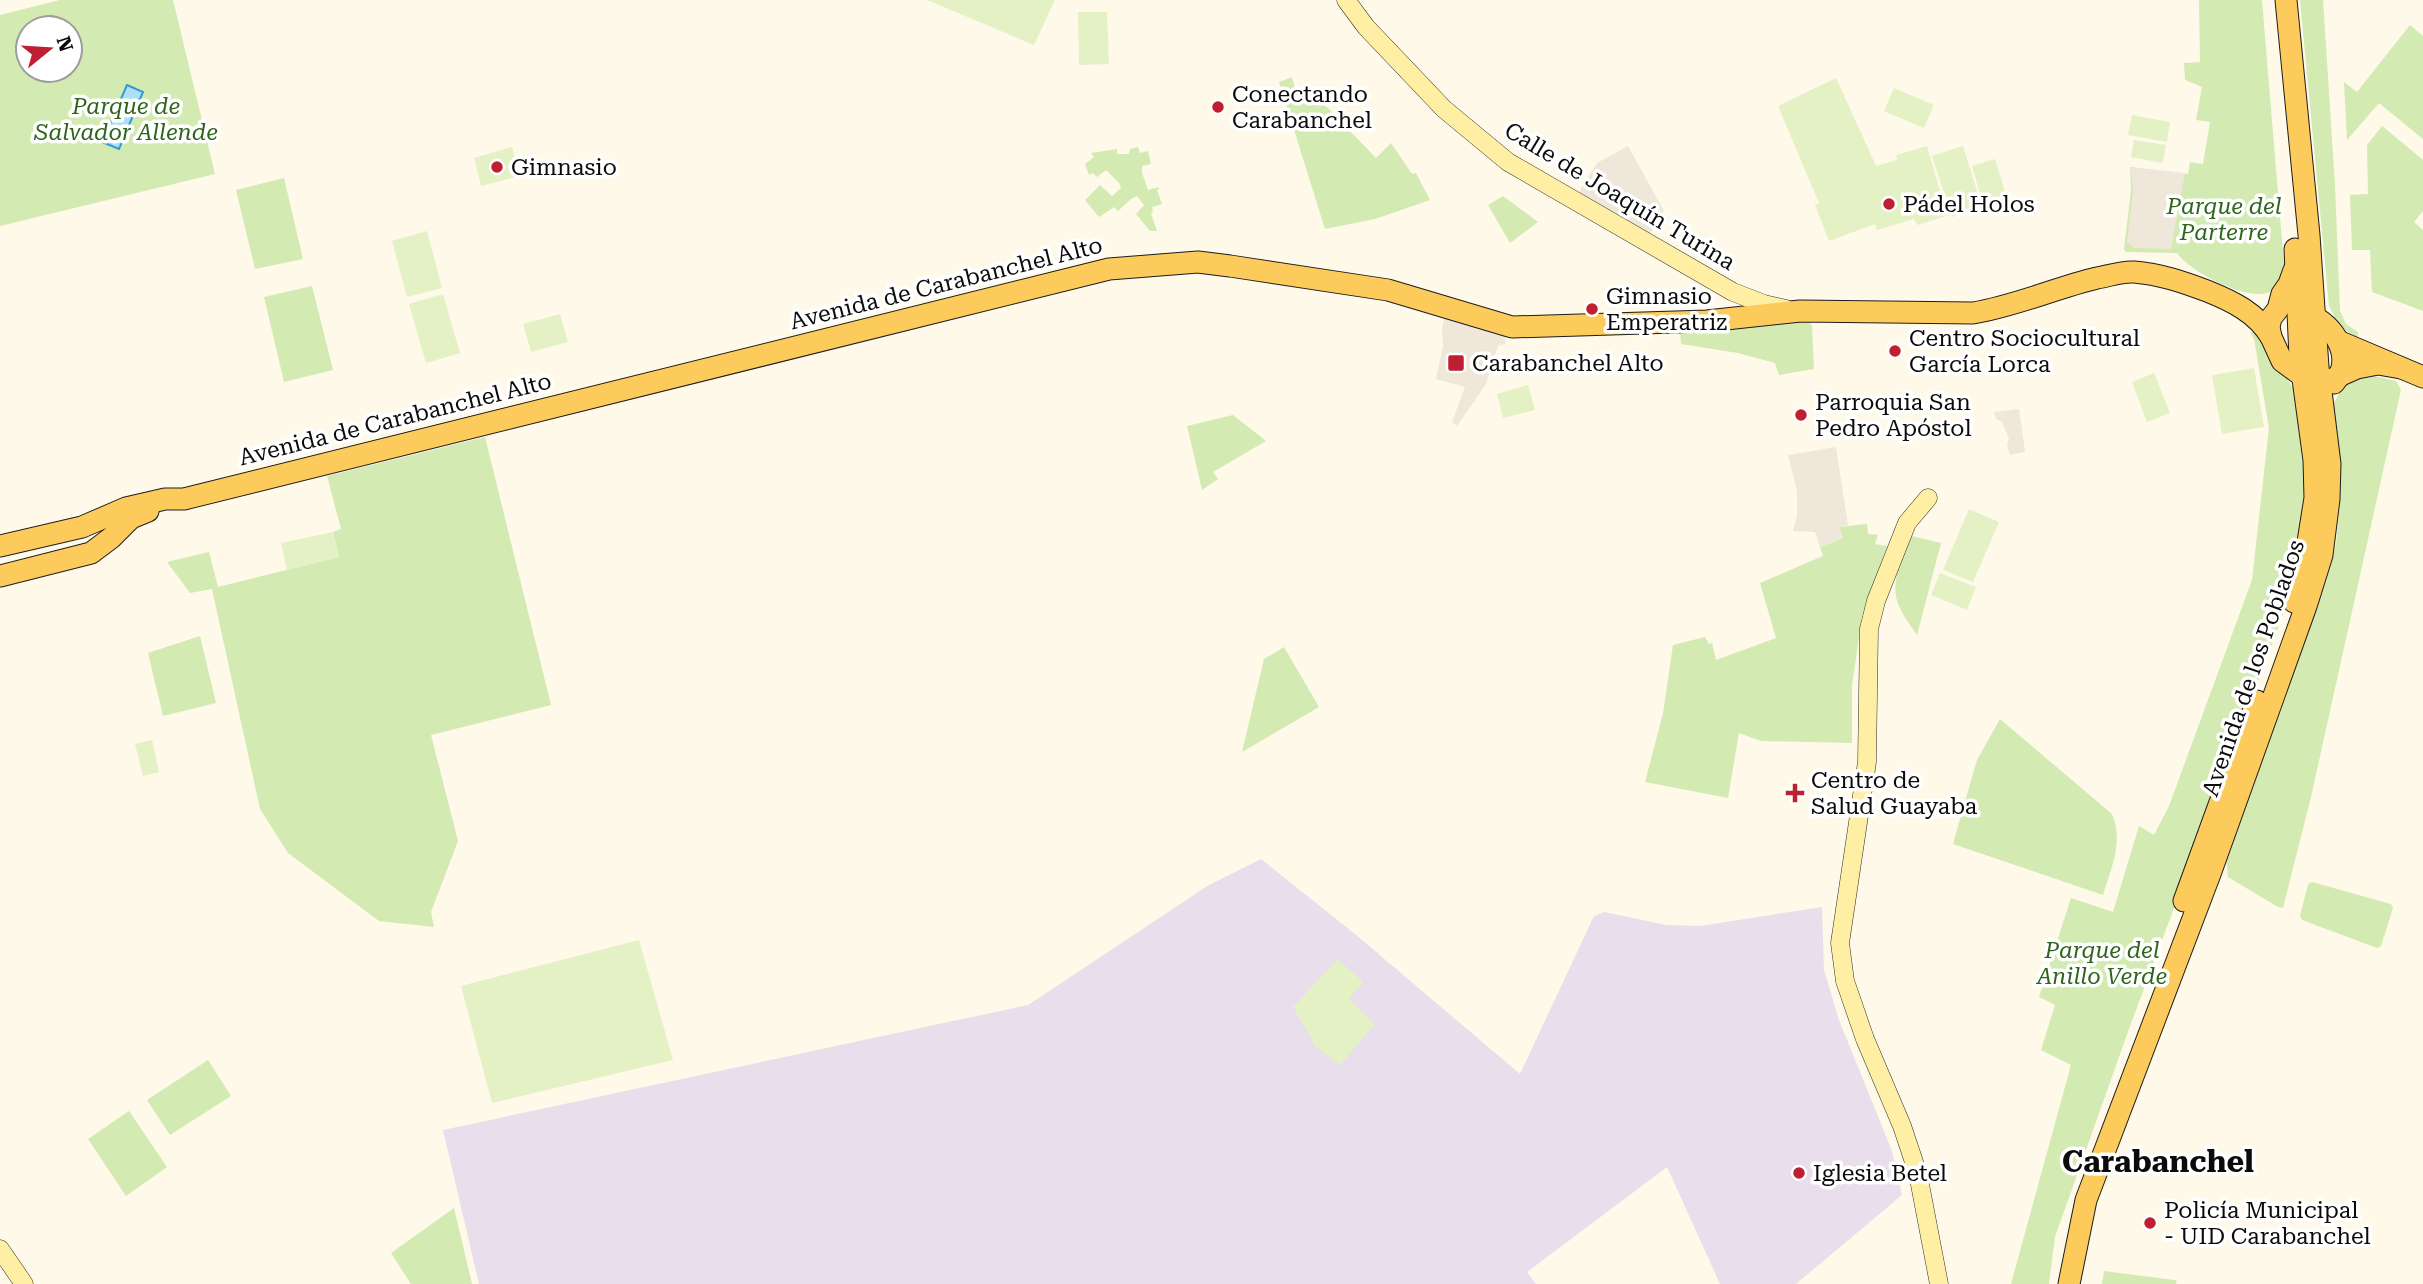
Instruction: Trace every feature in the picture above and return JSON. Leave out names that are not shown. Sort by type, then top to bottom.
[{"type":"main road","name":"Avenida de los Poblados","points":[[2069,1284],[2085,1200],[2210,874],[2322,555],[2330,464],[2323,408],[2310,378],[2293,307],[2296,265],[2271,0]]},
{"type":"main road","name":"Avenida de los Poblados","points":[[2286,0],[2309,235],[2293,307]]},
{"type":"main road","name":"Avenida de Carabanchel Alto","points":[[0,546],[82,527],[126,508],[164,499],[184,499],[1109,269],[1198,262],[1230,266],[1388,290],[1512,327],[1730,319],[1800,311],[1973,313],[2132,271],[2183,282],[2228,299]]},
{"type":"main road","points":[[2228,299],[2293,307],[2328,328],[2338,341],[2344,363],[2323,408]]},
{"type":"main road","points":[[2228,299],[2264,326],[2282,361],[2310,378],[2340,376],[2357,368],[2378,364],[2401,368]]},
{"type":"main road","points":[[2270,337],[2271,318],[2293,307]]},
{"type":"main road","points":[[2338,341],[2423,377]]},
{"type":"main road","name":"Avenida de los Poblados","points":[[2056,1284],[2074,1196],[2295,598],[2315,498],[2310,378]]},
{"type":"main road","name":"Avenida de Carabanchel Alto","points":[[0,576],[91,553],[131,518],[184,499]]},
{"type":"street","name":"Calle de Joaquín Turina","points":[[1346,0],[1366,27],[1444,109],[1508,162],[1733,292],[1778,309],[1800,311]]},
{"type":"street","points":[[1924,504],[1907,523],[1902,534],[1876,601],[1869,629],[1867,762],[1845,899],[1840,949],[1845,981],[1865,1039],[1902,1126],[1914,1162],[1939,1284]]},
{"type":"street","points":[[0,1249],[24,1284]]},
{"type":"shaded area","points":[[1628,146],[1664,211],[1650,234],[1579,192],[1597,163]]},
{"type":"shaded area","points":[[2130,167],[2185,173],[2171,249],[2134,248],[2127,242],[2133,190]]},
{"type":"shaded area","points":[[1445,314],[1505,333],[1505,344],[1498,346],[1486,384],[1457,426],[1452,422],[1465,387],[1436,379],[1443,346]]},
{"type":"shaded area","points":[[2019,409],[2025,452],[2010,455],[2007,445],[2009,439],[2002,422],[1996,419],[1994,412]]},
{"type":"shaded area","points":[[1836,447],[1848,525],[1839,527],[1843,538],[1820,547],[1815,532],[1793,531],[1797,516],[1797,491],[1788,455]]},
{"type":"shaded area","points":[[1261,859],[1355,934],[1520,1074],[1594,916],[1604,912],[1666,925],[1700,926],[1822,907],[1824,970],[1839,1020],[1892,1151],[1902,1195],[1796,1284],[1720,1284],[1667,1167],[1527,1272],[1536,1284],[479,1284],[443,1130],[1028,1005],[1209,885]]},
{"type":"green space","name":"Parque de Salvador Allende","points":[[60,0],[173,0],[215,174],[0,226],[0,15]]},
{"type":"green space","points":[[927,0],[1055,0],[1034,45]]},
{"type":"green space","name":"Parque del Parterre","points":[[2199,0],[2262,0],[2284,265],[2278,285],[2264,294],[2237,290],[2207,277],[2177,253],[2126,252],[2124,249],[2131,190],[2130,167],[2188,174],[2190,162],[2203,164],[2210,122],[2196,120],[2202,87],[2185,80],[2184,63],[2200,62]]},
{"type":"green space","points":[[2300,0],[2323,0],[2340,311],[2346,324],[2358,332],[2358,338],[2339,326],[2329,306]]},
{"type":"green space","points":[[1078,12],[1107,12],[1109,64],[1079,65]]},
{"type":"green space","points":[[2410,25],[2423,36],[2423,139],[2379,103],[2347,140],[2344,82],[2357,92]]},
{"type":"green space","points":[[1292,77],[1296,92],[1287,92],[1289,102],[1322,102],[1376,158],[1391,143],[1412,174],[1416,173],[1430,200],[1375,219],[1325,229],[1279,82]]},
{"type":"green space","points":[[1836,78],[1876,166],[1897,160],[1896,155],[1927,146],[1947,216],[1917,225],[1914,219],[1877,230],[1875,224],[1829,241],[1815,205],[1819,203],[1778,106]]},
{"type":"green space","points":[[1894,88],[1934,105],[1924,128],[1884,111]]},
{"type":"green space","points":[[2132,115],[2170,122],[2167,142],[2128,135]]},
{"type":"green space","points":[[2382,126],[2423,160],[2423,211],[2414,222],[2423,230],[2423,311],[2372,292],[2370,250],[2352,250],[2350,195],[2368,194],[2367,145]]},
{"type":"green space","points":[[2134,140],[2166,145],[2163,163],[2131,157]]},
{"type":"green space","points":[[1963,146],[1982,207],[1952,217],[1932,156]]},
{"type":"green space","name":"Gimnasio","points":[[512,147],[520,176],[481,186],[474,158]]},
{"type":"green space","points":[[1138,147],[1140,153],[1148,151],[1151,164],[1142,166],[1142,173],[1148,190],[1159,187],[1157,190],[1162,204],[1152,207],[1151,213],[1157,231],[1150,231],[1136,214],[1144,205],[1137,196],[1118,211],[1114,207],[1099,217],[1085,200],[1100,185],[1112,196],[1121,188],[1106,170],[1097,177],[1093,173],[1089,175],[1085,164],[1094,157],[1091,153],[1117,149],[1117,154],[1129,154],[1130,149]]},
{"type":"green space","points":[[1995,159],[2008,201],[1984,208],[1972,166]]},
{"type":"green space","points":[[284,178],[303,259],[255,269],[236,190]]},
{"type":"green space","points":[[1503,196],[1538,222],[1510,243],[1488,205]]},
{"type":"green space","points":[[427,231],[442,288],[407,297],[392,241]]},
{"type":"green space","points":[[312,286],[333,370],[284,382],[264,297]]},
{"type":"green space","points":[[443,294],[460,353],[426,363],[409,304]]},
{"type":"green space","points":[[560,314],[568,342],[531,352],[523,324]]},
{"type":"green space","points":[[1801,321],[1812,326],[1814,369],[1779,375],[1775,363],[1738,353],[1681,344],[1680,331]]},
{"type":"green space","name":"Parque del Anillo Verde","points":[[2250,332],[2255,333],[2273,356],[2303,404],[2313,500],[2287,604],[2055,1237],[2049,1284],[2011,1284],[2071,1065],[2041,1050],[2055,1005],[2039,997],[2071,898],[2113,912],[2139,826],[2154,835],[2169,806],[2252,580],[2269,428],[2254,339]]},
{"type":"green space","points":[[2254,368],[2264,427],[2222,434],[2212,375]]},
{"type":"green space","points":[[2154,373],[2170,413],[2147,422],[2132,382]]},
{"type":"green space","points":[[2370,375],[2396,381],[2401,390],[2311,797],[2283,908],[2228,877],[2226,857],[2292,679],[2336,544],[2340,503],[2332,407],[2343,386],[2350,379]]},
{"type":"green space","points":[[1528,385],[1535,410],[1503,418],[1497,394]]},
{"type":"green space","points":[[1233,415],[1266,441],[1213,472],[1218,479],[1202,490],[1187,426]]},
{"type":"green space","points":[[485,437],[551,705],[431,735],[458,841],[431,912],[434,927],[379,921],[288,853],[260,809],[212,589],[190,593],[167,562],[209,552],[218,587],[339,557],[333,532],[341,529],[327,476]]},
{"type":"green space","points":[[1969,509],[1999,522],[1973,582],[1943,570]]},
{"type":"green space","points":[[1867,524],[1868,534],[1878,535],[1875,544],[1887,546],[1862,616],[1852,686],[1852,743],[1761,741],[1739,733],[1728,798],[1645,782],[1663,713],[1673,645],[1705,637],[1709,644],[1712,643],[1716,660],[1776,638],[1760,583],[1823,556],[1820,547],[1843,538],[1839,527]]},
{"type":"green space","points":[[333,532],[339,557],[287,570],[281,543]]},
{"type":"green space","points":[[1912,536],[1941,543],[1917,635],[1901,610],[1895,589],[1901,561]]},
{"type":"green space","points":[[1940,573],[1976,587],[1967,610],[1931,595]]},
{"type":"green space","points":[[200,636],[216,703],[163,716],[148,653]]},
{"type":"green space","points":[[1284,647],[1319,707],[1242,752],[1264,659]]},
{"type":"green space","points":[[2000,719],[2112,814],[2117,845],[2103,895],[1953,844],[1977,760]]},
{"type":"green space","points":[[152,740],[159,772],[143,776],[135,744]]},
{"type":"green space","points":[[2312,882],[2391,904],[2393,908],[2381,946],[2377,948],[2302,920],[2300,916],[2308,884]]},
{"type":"green space","points":[[639,940],[673,1060],[492,1103],[461,986]]},
{"type":"green space","points":[[1338,959],[1363,982],[1349,999],[1375,1024],[1340,1065],[1316,1047],[1293,1007]]},
{"type":"green space","points":[[208,1060],[231,1096],[170,1135],[147,1100]]},
{"type":"green space","points":[[129,1111],[167,1167],[126,1196],[88,1139]]},
{"type":"green space","points":[[454,1208],[472,1284],[411,1284],[391,1253]]},
{"type":"green space","points":[[2104,1271],[2177,1281],[2176,1284],[2102,1284]]},
{"type":"water","points":[[127,85],[143,92],[119,149],[102,142]]},
{"type":"place","name":"Conectando Carabanchel","points":[[1218,107]]},
{"type":"place","name":"Gimnasio","points":[[497,167]]},
{"type":"place","name":"Pádel Holos","points":[[1889,204]]},
{"type":"place","name":"Gimnasio Emperatriz","points":[[1592,309]]},
{"type":"place","name":"Centro Sociocultural García Lorca","points":[[1895,351]]},
{"type":"place","name":"Carabanchel Alto","points":[[1456,363]]},
{"type":"place","name":"Parroquia San Pedro Apóstol","points":[[1801,415]]},
{"type":"place","name":"Centro de Salud Guayaba","points":[[1795,793]]},
{"type":"place","name":"Iglesia Betel","points":[[1799,1173]]},
{"type":"place","name":"Policía Municipal - UID Carabanchel","points":[[2150,1223]]},
{"type":"district","name":"Carabanchel","points":[[2158,1162]]}]
